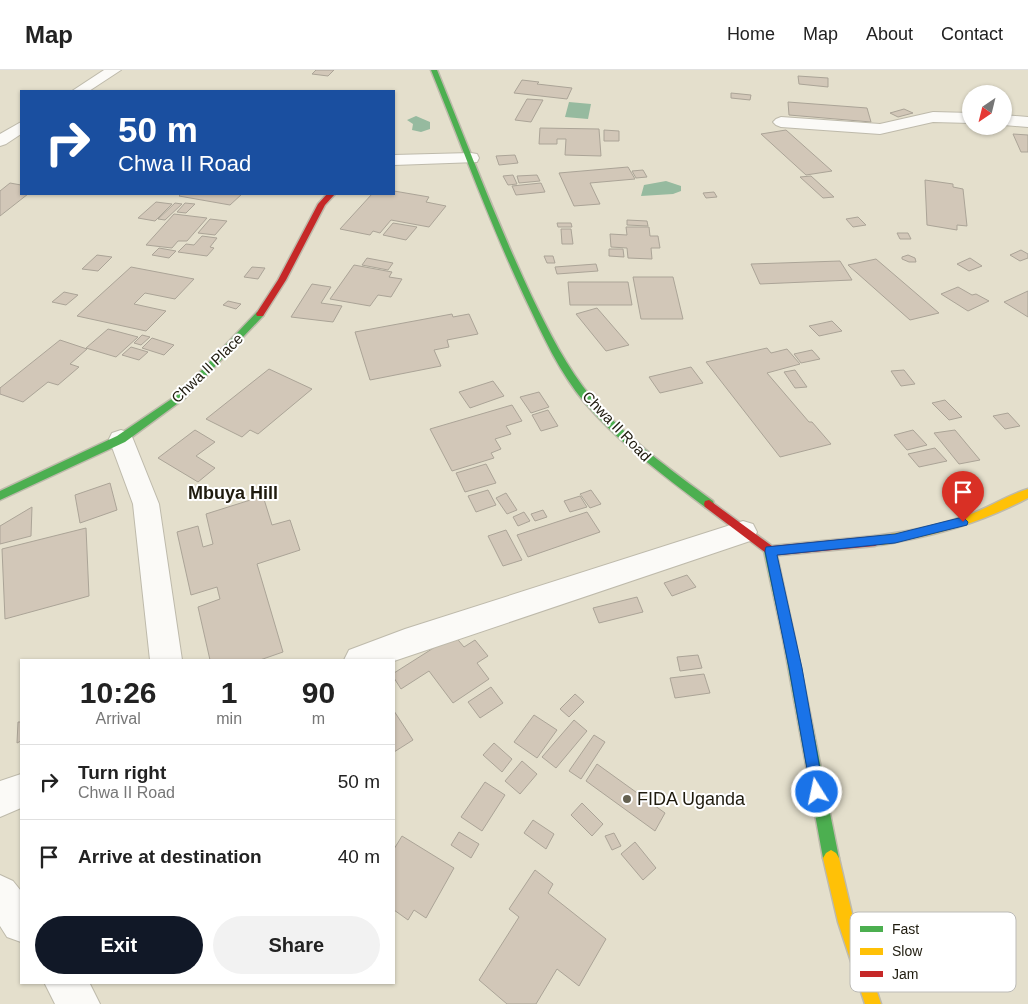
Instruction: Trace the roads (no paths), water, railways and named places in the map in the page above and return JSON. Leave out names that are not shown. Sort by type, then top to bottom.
[{"type":"street","points":[[81,90],[114,70]]},
{"type":"street","name":"Chwa II Road","points":[[434,70],[471,158],[507,254],[551,344],[588,400],[637,450],[770,551]]},
{"type":"street","points":[[781,122],[880,129],[934,117],[962,118]]},
{"type":"street","points":[[1012,121],[1028,122]]},
{"type":"street","points":[[0,141],[20,129]]},
{"type":"street","points":[[395,160],[471,158]]},
{"type":"street","name":"Chwa II Place","points":[[0,496],[121,439],[182,396],[259,315],[282,280],[322,204],[330,195]]},
{"type":"street","points":[[121,439],[146,504],[166,659]]},
{"type":"street","points":[[850,934],[823,828],[795,668],[770,551],[895,539],[947,527],[994,511],[1028,493]]},
{"type":"street","points":[[363,659],[405,643],[743,532]]},
{"type":"street","points":[[0,800],[20,791]]},
{"type":"street","points":[[0,894],[20,922]]},
{"type":"street","points":[[65,984],[80,1004]]},
{"type":"street","points":[[867,992],[872,1004]]},
{"type":"place","name":"FIDA Uganda","points":[[627,799]]},
{"type":"district","name":"Mbuya Hill","points":[[233,493]]}]
